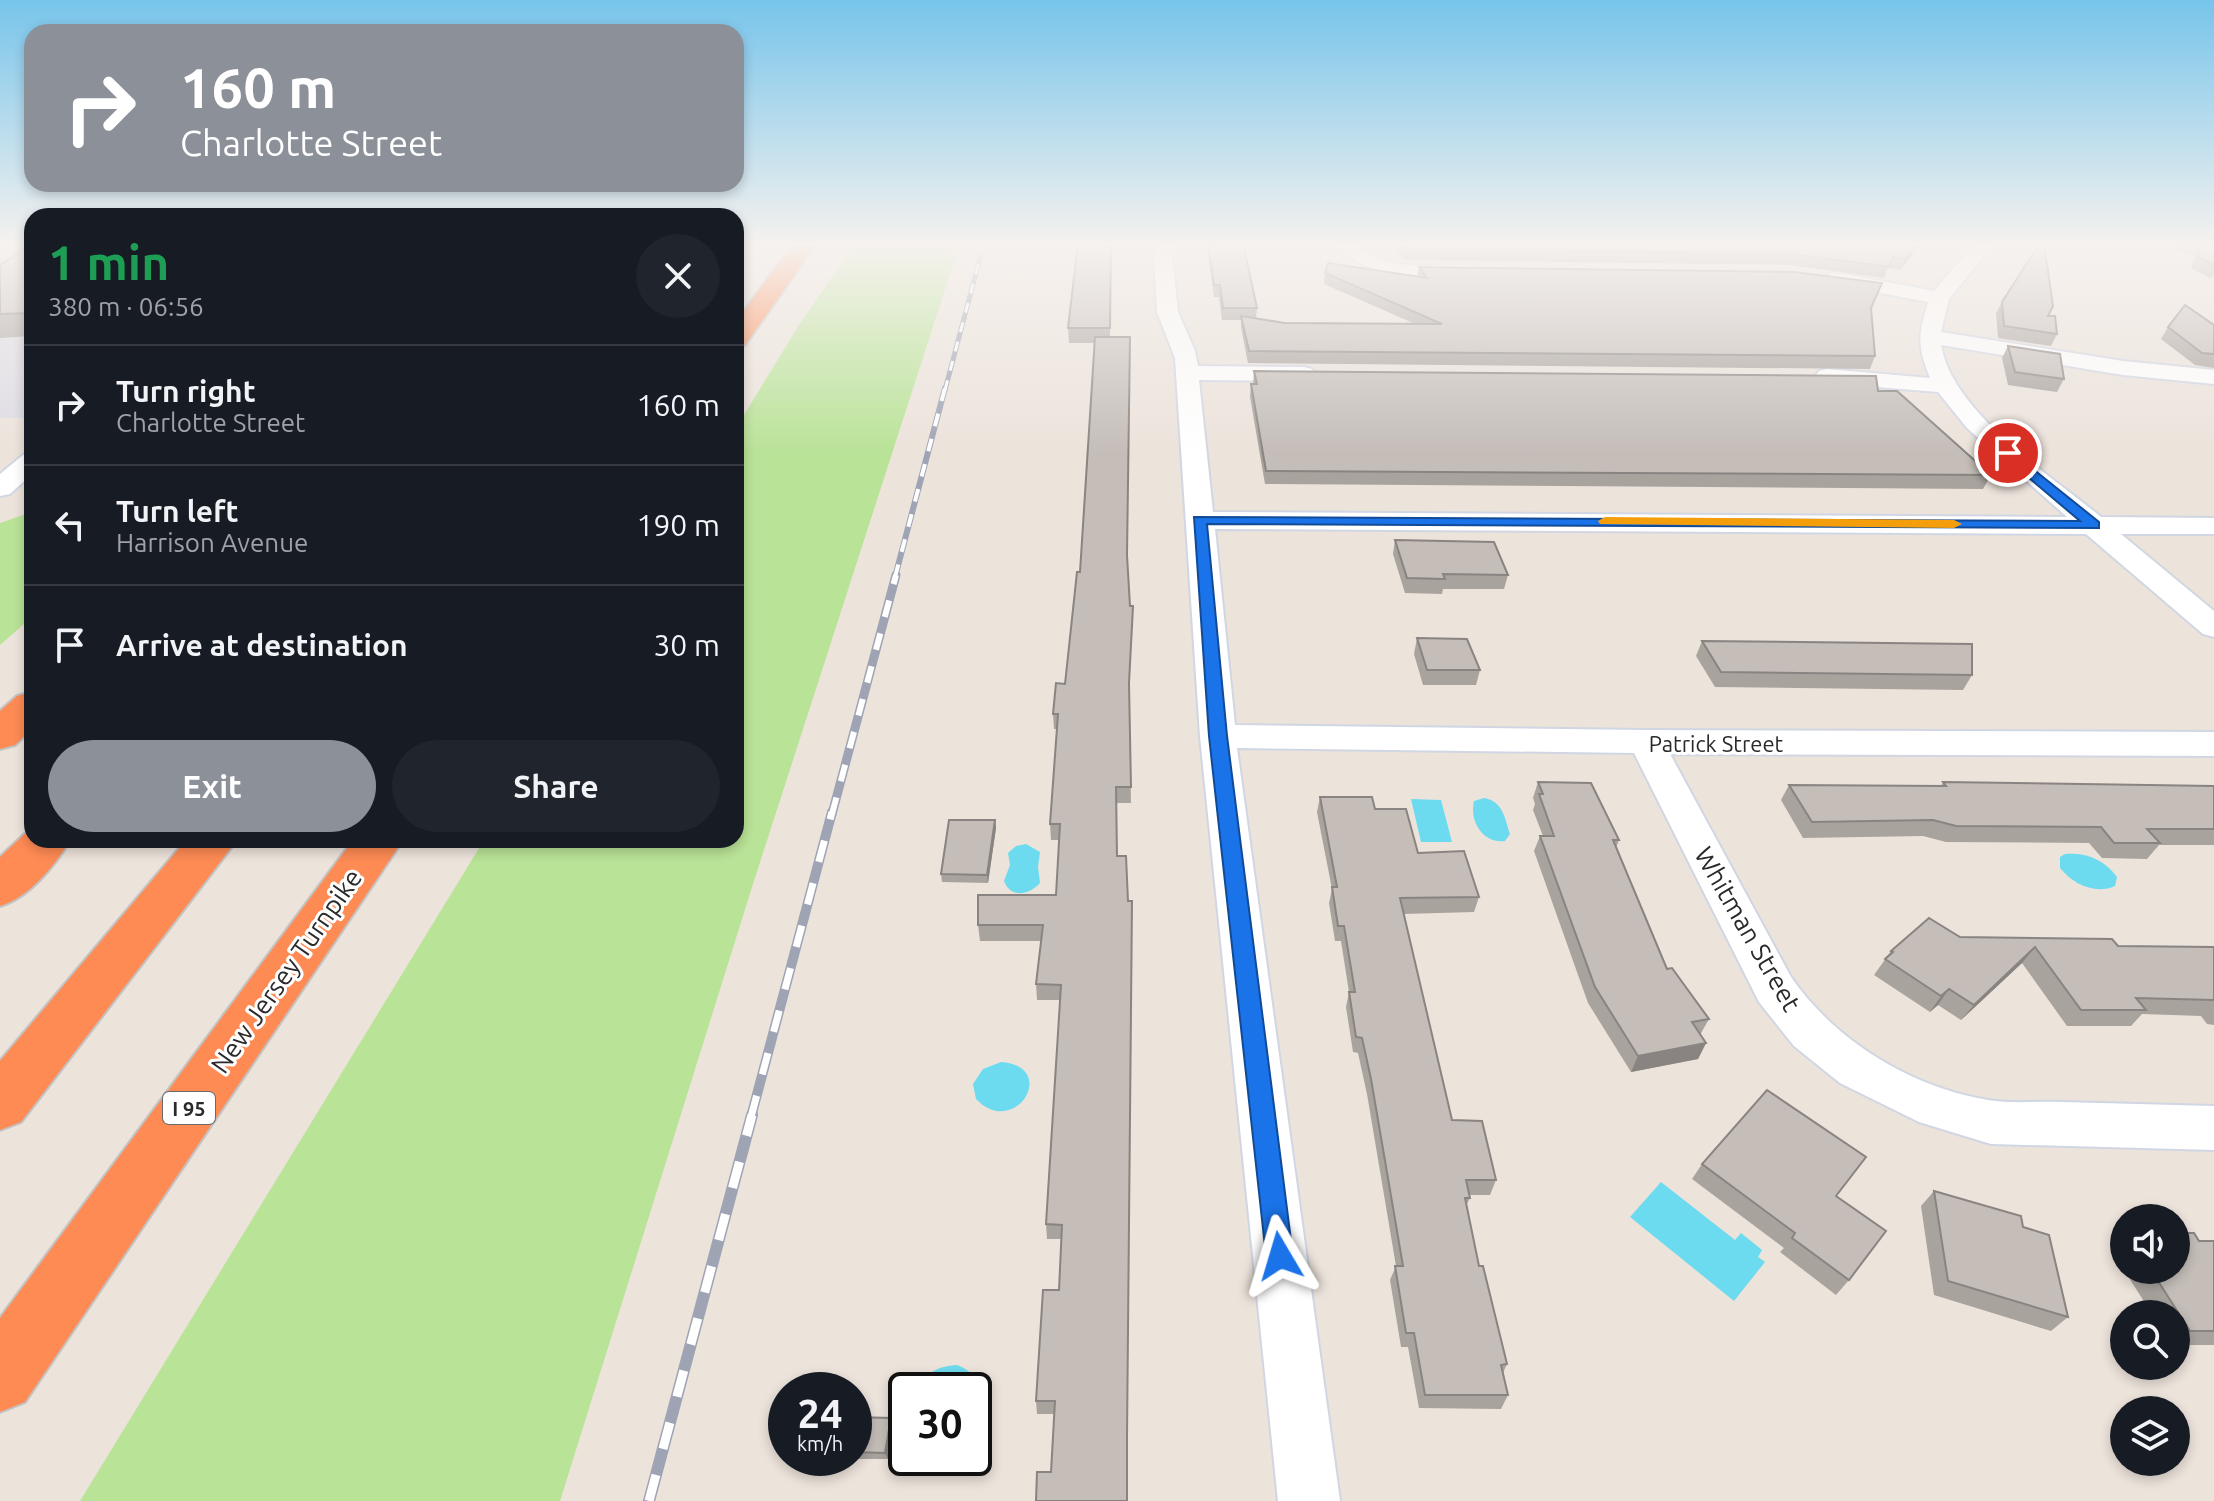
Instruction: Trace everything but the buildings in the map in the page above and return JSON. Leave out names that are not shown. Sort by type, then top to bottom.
[{"type":"highway","points":[[0,735],[24,712]]},
{"type":"highway","points":[[0,888],[38,848]]},
{"type":"highway","points":[[0,1104],[207,848]]},
{"type":"highway","name":"New Jersey Turnpike","points":[[0,1377],[373,848]]},
{"type":"street","points":[[1170,313],[1182,339],[1187,373],[1218,736],[1309,1501]]},
{"type":"street","points":[[1935,313],[1929,337],[1933,362],[1945,386],[1976,423],[2214,627]]},
{"type":"street","points":[[1929,337],[2123,368],[2214,377]]},
{"type":"street","points":[[1187,373],[1321,374]]},
{"type":"street","points":[[1807,376],[1945,386]]},
{"type":"street","points":[[0,488],[24,468]]},
{"type":"street","points":[[1199,520],[2214,526]]},
{"type":"street","name":"Patrick Street","points":[[1218,736],[1646,742],[2214,744]]},
{"type":"street","name":"Whitman Street","points":[[1646,742],[1779,995],[1813,1034],[1859,1069],[1927,1104],[1960,1116],[1991,1122],[2214,1128]]},
{"type":"shaded area","points":[[0,313],[24,313],[24,418],[0,418]]},
{"type":"green space","points":[[807,313],[937,313],[752,887],[560,1501],[80,1501],[479,848],[744,848],[744,415]]},
{"type":"green space","points":[[24,515],[24,624],[0,645],[0,523]]},
{"type":"water","points":[[1484,798],[1495,803],[1502,812],[1510,834],[1505,841],[1490,839],[1479,830],[1474,816],[1474,801]]},
{"type":"water","points":[[1411,799],[1441,800],[1452,842],[1421,842]]},
{"type":"water","points":[[1026,844],[1040,852],[1040,883],[1031,890],[1016,893],[1004,881],[1010,865],[1008,853],[1016,846]]},
{"type":"water","points":[[2065,854],[2088,856],[2101,862],[2117,877],[2115,886],[2092,888],[2071,879],[2060,868],[2060,857]]},
{"type":"water","points":[[1001,1062],[1018,1066],[1027,1075],[1029,1086],[1017,1106],[1005,1111],[991,1109],[976,1099],[973,1084],[983,1069]]},
{"type":"water","points":[[1661,1182],[1735,1240],[1741,1233],[1762,1250],[1758,1257],[1765,1262],[1734,1301],[1630,1217]]},
{"type":"water","points":[[957,1365],[970,1372],[933,1372]]},
{"type":"railway","points":[[945,390],[965,313]]},
{"type":"railway","points":[[895,577],[945,388]]},
{"type":"railway","points":[[832,814],[896,575]]},
{"type":"railway","points":[[751,1117],[832,812]]},
{"type":"railway","points":[[649,1501],[752,1115]]},
{"type":"slow traffic","points":[[1605,521],[1954,524]]},
{"type":"route","points":[[1280,1256],[1218,736],[1199,520],[2094,525],[2008,453]]}]
